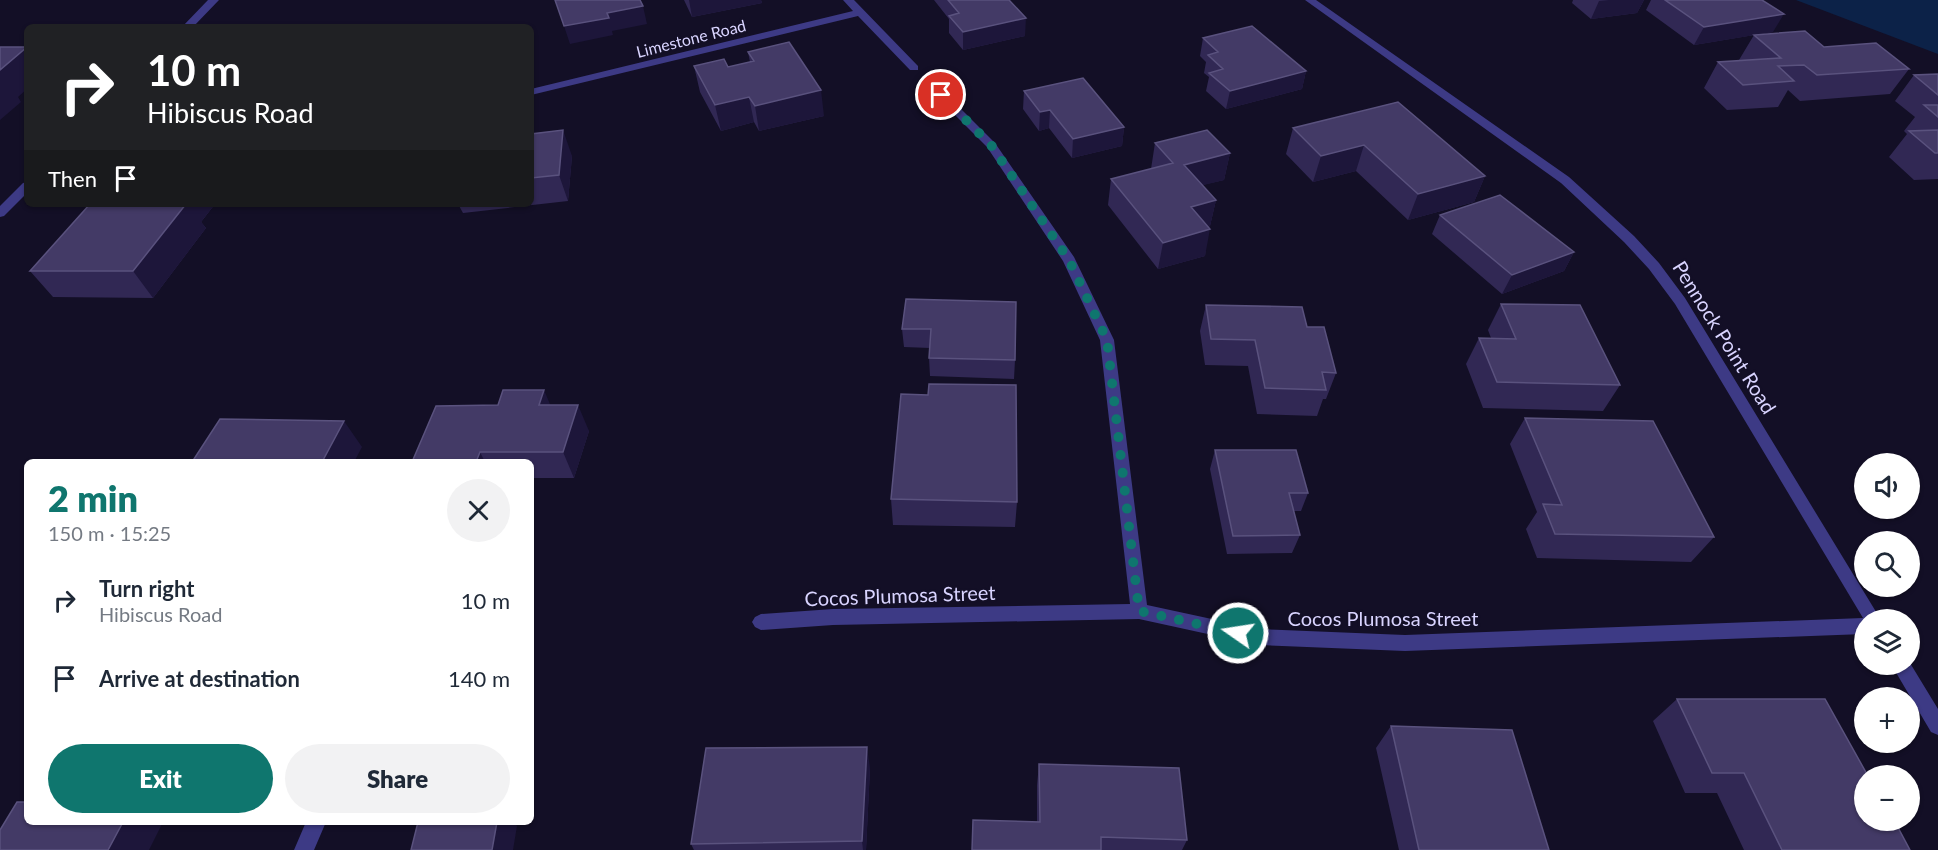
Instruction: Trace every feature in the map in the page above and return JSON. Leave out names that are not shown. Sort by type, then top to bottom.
[{"type":"street","points":[[190,24],[214,0]]},
{"type":"street","points":[[848,0],[858,13],[914,68]]},
{"type":"street","name":"Pennock Point Road","points":[[1310,0],[1565,180],[1654,266],[1683,306],[1866,609]]},
{"type":"street","name":"Limestone Road","points":[[534,91],[858,13]]},
{"type":"street","points":[[941,95],[991,145],[1069,260],[1107,340],[1139,611]]},
{"type":"street","points":[[0,213],[24,189]]},
{"type":"street","name":"Cocos Plumosa Street","points":[[761,622],[833,617],[1139,611],[1258,637],[1405,643],[1854,626]]},
{"type":"street","points":[[1907,675],[1938,726]]},
{"type":"street","points":[[304,850],[315,825]]},
{"type":"water","points":[[1796,0],[1938,0],[1938,54]]},
{"type":"building","points":[[555,0],[640,0],[643,6],[607,13],[609,18],[564,26]]},
{"type":"building","points":[[948,0],[1009,0],[1026,18],[963,32],[949,16],[959,13]]},
{"type":"building","points":[[1665,0],[1762,0],[1784,14],[1704,27]]},
{"type":"building","points":[[1252,26],[1306,71],[1230,91],[1209,73],[1223,69],[1208,55],[1218,52],[1203,38]]},
{"type":"building","points":[[1805,31],[1824,47],[1876,43],[1909,69],[1817,75],[1804,65],[1778,66],[1794,81],[1743,85],[1718,62],[1781,58],[1754,35]]},
{"type":"building","points":[[789,42],[821,90],[755,106],[749,97],[715,105],[694,66],[724,59],[728,67],[754,61],[748,52]]},
{"type":"building","points":[[0,47],[24,47],[24,50],[0,70]]},
{"type":"building","points":[[1938,74],[1938,95],[1914,75]]},
{"type":"building","points":[[1083,78],[1124,127],[1073,139],[1050,110],[1040,112],[1024,91]]},
{"type":"building","points":[[1398,102],[1485,176],[1418,194],[1364,145],[1321,156],[1293,128]]},
{"type":"building","points":[[1924,105],[1938,105],[1938,117]]},
{"type":"building","points":[[563,130],[559,175],[534,178],[534,134]]},
{"type":"building","points":[[1207,130],[1230,153],[1184,165],[1216,200],[1191,207],[1210,229],[1163,243],[1111,179],[1173,163],[1155,143]]},
{"type":"building","points":[[1938,130],[1938,153],[1935,153],[1909,131]]},
{"type":"building","points":[[1500,195],[1574,252],[1512,275],[1440,215]]},
{"type":"building","points":[[87,207],[184,207],[133,271],[30,271]]},
{"type":"building","points":[[906,299],[1016,302],[1015,360],[929,358],[931,329],[902,329]]},
{"type":"building","points":[[1501,304],[1580,305],[1620,385],[1497,382],[1479,338],[1516,339]]},
{"type":"building","points":[[1206,305],[1302,307],[1307,327],[1324,327],[1336,373],[1322,372],[1326,390],[1265,388],[1255,340],[1211,339]]},
{"type":"building","points":[[929,384],[1016,385],[1017,502],[891,499],[901,394],[928,395]]},
{"type":"building","points":[[503,390],[544,390],[539,405],[578,405],[563,452],[480,452],[477,459],[413,459],[436,406],[498,405]]},
{"type":"building","points":[[1525,418],[1653,421],[1714,537],[1555,534],[1543,504],[1562,505]]},
{"type":"building","points":[[220,419],[344,421],[324,459],[194,459]]},
{"type":"building","points":[[1215,450],[1296,450],[1308,493],[1289,493],[1300,535],[1233,536]]},
{"type":"building","points":[[1677,699],[1825,699],[1862,765],[1854,765],[1854,831],[1900,831],[1910,850],[1782,850],[1744,773],[1712,773]]},
{"type":"building","points":[[1391,726],[1512,730],[1549,850],[1419,850]]},
{"type":"building","points":[[867,747],[862,841],[691,844],[706,748]]},
{"type":"building","points":[[1039,764],[1179,768],[1187,840],[1101,837],[1101,850],[972,850],[973,820],[1040,822]]},
{"type":"building","points":[[17,802],[24,802],[24,825],[121,825],[108,850],[0,850],[0,830]]},
{"type":"building","points":[[417,825],[496,825],[492,850],[411,850]]},
{"type":"route","points":[[941,95],[991,145],[1069,260],[1107,340],[1139,611],[1238,633]]}]
